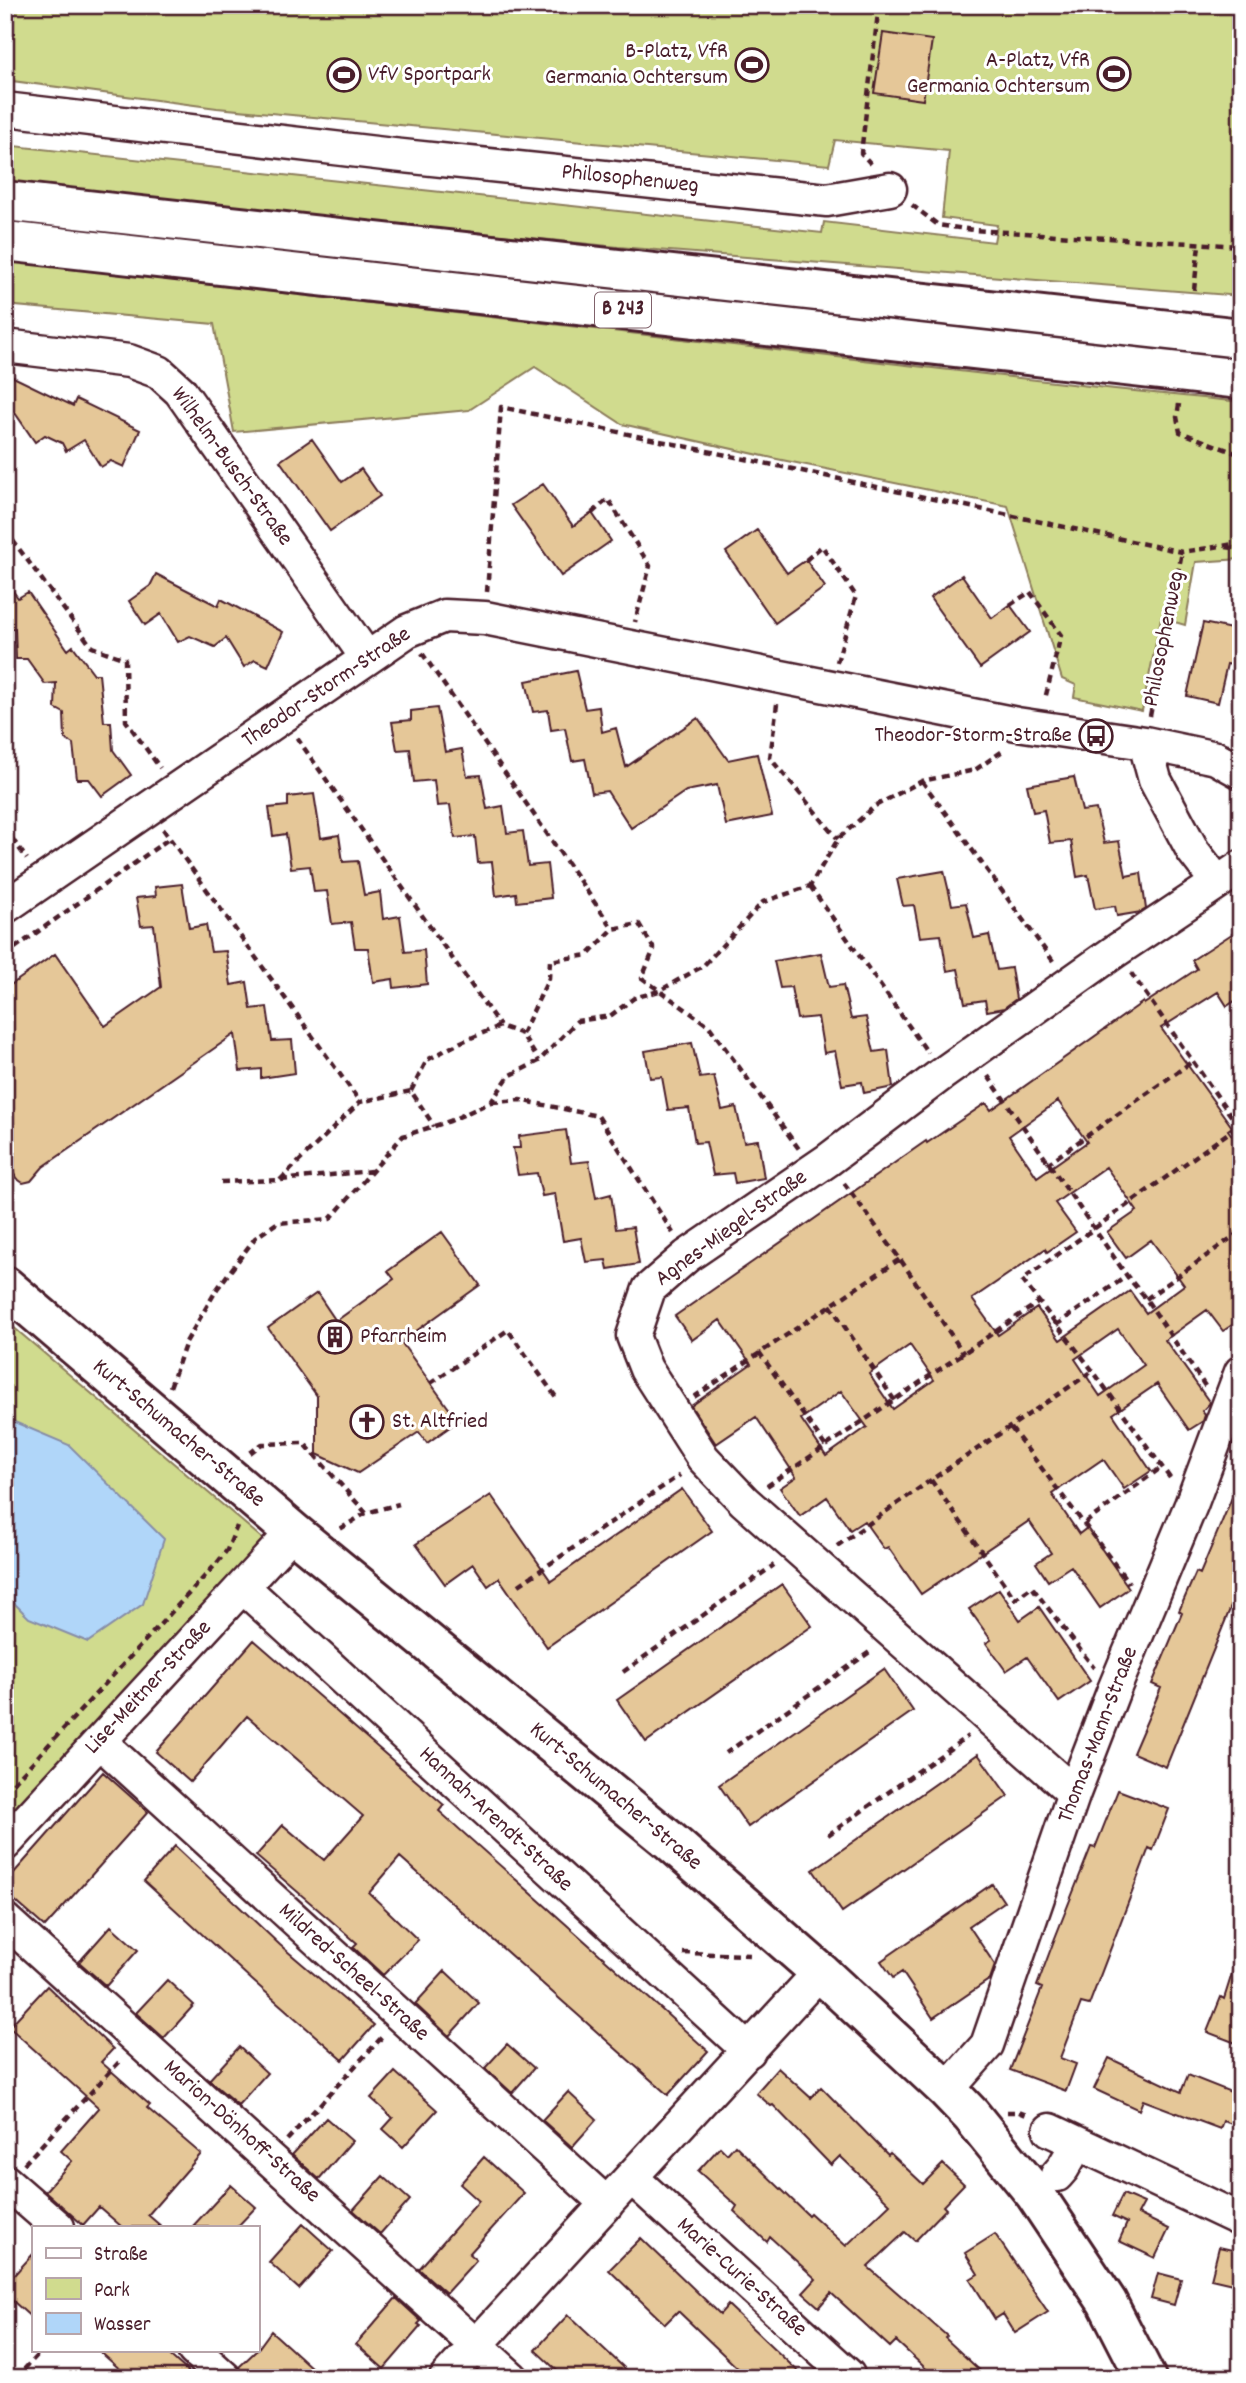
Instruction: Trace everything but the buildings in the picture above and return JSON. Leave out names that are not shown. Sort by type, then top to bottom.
[{"type":"main road","name":"B 243","points":[[5,201],[1241,338]]},
{"type":"main road","name":"B 243","points":[[5,241],[1241,379]]},
{"type":"main road","name":"Kurt-Schumacher-Straße","points":[[5,1286],[293,1532],[668,1840],[820,1972],[947,2090],[971,2115],[1035,2194],[1107,2302],[1146,2378]]},
{"type":"street","name":"Philosophenweg","points":[[5,109],[393,155],[827,200],[890,188]]},
{"type":"street","name":"Wilhelm-Busch-Straße","points":[[5,346],[129,361],[159,372],[180,391],[367,658]]},
{"type":"street","name":"Theodor-Storm-Straße","points":[[5,907],[407,631],[444,616],[485,618],[1039,727],[1145,743],[1216,758],[1241,772]]},
{"type":"street","points":[[1145,743],[1155,780],[1193,850],[1229,875]]},
{"type":"street","name":"Agnes-Miegel-Straße","points":[[1074,1793],[744,1501],[704,1458],[646,1369],[634,1336],[649,1289],[687,1256],[821,1164],[943,1073],[1229,875]]},
{"type":"street","name":"Thomas-Mann-Straße","points":[[947,2090],[987,2045],[1074,1793],[1191,1505],[1241,1372]]},
{"type":"street","name":"Lise-Meitner-Straße","points":[[5,1844],[293,1532]]},
{"type":"street","name":"Hannah-Arendt-Straße","points":[[243,1587],[748,2051]]},
{"type":"street","name":"Mildred-Scheel-Straße","points":[[100,1742],[607,2204]]},
{"type":"street","name":"Marion-Dönhoff-Straße","points":[[5,1920],[476,2345]]},
{"type":"street","points":[[446,2378],[820,1972]]},
{"type":"street","points":[[1049,2130],[1077,2144],[1238,2209]]},
{"type":"street","points":[[1056,2175],[1077,2144]]},
{"type":"street","name":"Marie-Curie-Straße","points":[[632,2178],[848,2378]]},
{"type":"street","points":[[6,2182],[57,2226]]},
{"type":"street","points":[[476,2345],[512,2378]]},
{"type":"street","points":[[196,2352],[225,2378]]},
{"type":"path","points":[[878,5],[861,153],[890,188],[938,225],[1007,233],[1241,246]]},
{"type":"path","points":[[1194,290],[1199,245]]},
{"type":"path","points":[[1180,395],[1177,417],[1180,432],[1241,455]]},
{"type":"path","points":[[485,618],[501,407],[1182,552]]},
{"type":"path","points":[[592,513],[608,499],[650,566],[629,647]]},
{"type":"path","points":[[5,530],[92,647],[125,659],[125,721],[176,790]]},
{"type":"path","name":"Philosophenweg","points":[[1145,743],[1182,552],[1241,542]]},
{"type":"path","points":[[806,560],[822,546],[856,596],[830,687]]},
{"type":"path","points":[[1218,546],[1241,549]]},
{"type":"path","points":[[1010,605],[1030,592],[1061,635],[1039,727]]},
{"type":"path","points":[[407,631],[613,929]]},
{"type":"path","points":[[780,677],[770,758],[838,839]]},
{"type":"path","points":[[282,717],[500,1026],[522,1034],[539,1061]]},
{"type":"path","points":[[491,1102],[509,1076],[539,1061],[577,1021],[610,1016],[634,998],[659,991],[703,966],[764,902],[810,886],[838,839],[875,806],[922,781],[975,770]]},
{"type":"path","points":[[922,781],[1070,984]]},
{"type":"path","points":[[149,808],[360,1102]]},
{"type":"path","points":[[5,829],[42,881]]},
{"type":"path","points":[[5,955],[170,838]]},
{"type":"path","points":[[810,886],[943,1073]]},
{"type":"path","points":[[522,1034],[549,978],[550,961],[588,955],[613,929],[639,924],[654,949],[642,978],[709,1026],[900,1259],[964,1354]]},
{"type":"path","points":[[1136,979],[1240,1128],[1022,1280],[1093,1371],[1191,1505]]},
{"type":"path","points":[[411,1091],[427,1060],[500,1026]]},
{"type":"path","points":[[972,1053],[1047,1164],[1146,1299],[1226,1416]]},
{"type":"path","points":[[1047,1164],[1193,1061]]},
{"type":"path","points":[[280,1180],[360,1102],[411,1091]]},
{"type":"path","points":[[411,1091],[434,1126]]},
{"type":"path","points":[[170,1388],[186,1342],[217,1289],[255,1238],[277,1223],[330,1219],[403,1136],[491,1102],[520,1100],[598,1116],[687,1256]]},
{"type":"path","points":[[221,1182],[280,1180],[372,1171]]},
{"type":"path","points":[[1146,1299],[1241,1231]]},
{"type":"path","points":[[673,1411],[900,1259]]},
{"type":"path","points":[[1055,1325],[1127,1276]]},
{"type":"path","points":[[744,1501],[1039,1303]]},
{"type":"path","points":[[830,1305],[895,1401]]},
{"type":"path","points":[[431,1383],[508,1330],[556,1397]]},
{"type":"path","points":[[760,1352],[826,1447]]},
{"type":"path","points":[[623,1672],[804,1556],[930,1480],[1093,1371]]},
{"type":"path","points":[[1011,1428],[1149,1610]]},
{"type":"path","points":[[250,1453],[262,1444],[304,1443],[366,1513]]},
{"type":"path","points":[[519,1585],[704,1458]]},
{"type":"path","points":[[1085,1523],[1162,1467]]},
{"type":"path","points":[[930,1480],[1016,1599],[1032,1587],[1113,1692]]},
{"type":"path","points":[[5,1792],[217,1563],[227,1550],[233,1531],[255,1500]]},
{"type":"path","points":[[340,1529],[366,1513],[399,1504]]},
{"type":"path","points":[[726,1754],[894,1635]]},
{"type":"path","points":[[828,1835],[991,1720]]},
{"type":"path","points":[[640,1953],[748,1953],[754,1958]]},
{"type":"path","points":[[270,2159],[400,2016]]},
{"type":"path","points":[[6,2182],[139,2040]]},
{"type":"path","points":[[16,2378],[40,2352]]},
{"type":"green space","points":[[5,5],[1241,5],[1241,296],[618,247],[5,184],[5,145],[822,233],[824,222],[994,242],[997,225],[942,218],[949,151],[835,140],[829,165],[217,108],[5,80]]},
{"type":"green space","points":[[5,261],[1241,402],[1241,559],[1196,562],[1185,625],[1161,618],[1142,711],[1074,697],[1076,685],[1062,679],[1008,506],[622,424],[535,367],[469,410],[234,432],[214,324],[5,305]]},
{"type":"green space","points":[[5,1320],[264,1540],[5,1823]]},
{"type":"water","points":[[5,1418],[69,1445],[164,1539],[143,1604],[88,1642],[29,1618],[5,1594]]},
{"type":"place","name":"B-Platz, VfR Germania Ochtersum","points":[[752,65]]},
{"type":"place","name":"A-Platz, VfR Germania Ochtersum","points":[[1114,74]]},
{"type":"place","name":"VfV Sportpark","points":[[344,75]]},
{"type":"place","name":"Theodor-Storm-Straße","points":[[1096,736]]},
{"type":"place","name":"Pfarrheim","points":[[335,1337]]},
{"type":"place","name":"St. Altfried","points":[[367,1422]]}]
